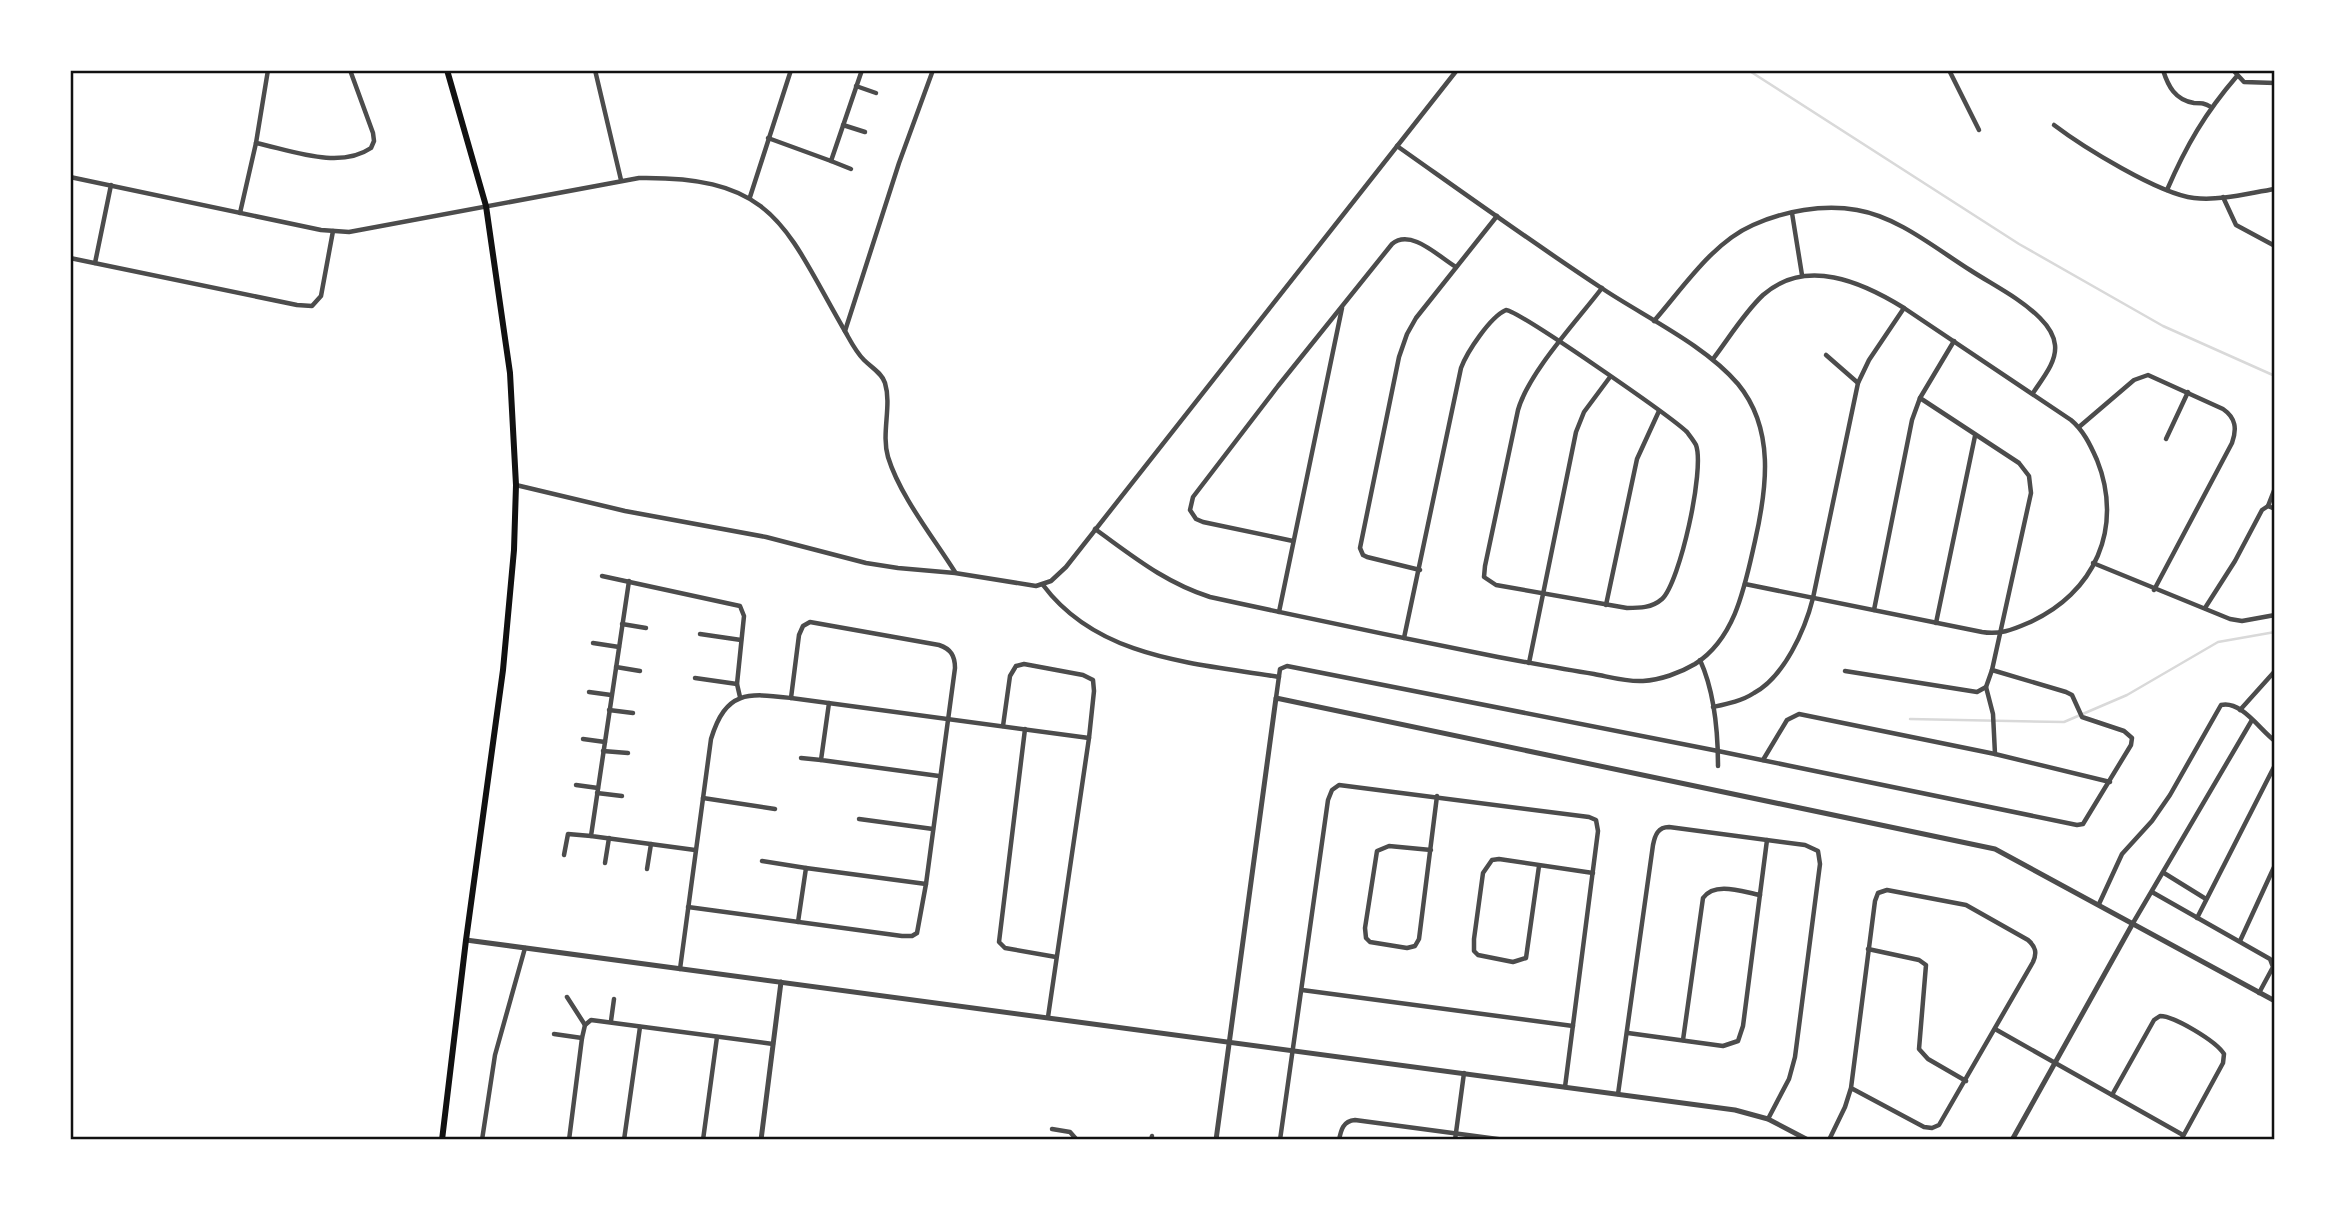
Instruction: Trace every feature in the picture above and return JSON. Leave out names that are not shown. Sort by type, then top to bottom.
[{"type":"main road","points":[[442,1140],[505,657],[514,550],[516,485],[510,373],[486,206],[446,73]]},
{"type":"street","points":[[240,213],[256,143],[268,70]]},
{"type":"street","points":[[256,143],[334,158],[357,155],[371,148],[373,133],[350,70]]},
{"type":"street","points":[[595,70],[621,180]]},
{"type":"street","points":[[750,197],[791,70]]},
{"type":"street","points":[[831,162],[862,70]]},
{"type":"street","points":[[845,332],[899,163],[933,70]]},
{"type":"street","points":[[516,485],[658,519],[776,539],[866,563],[955,573],[1027,586],[1043,585],[1058,576],[1457,70]]},
{"type":"street","points":[[1949,70],[1979,130]]},
{"type":"street","points":[[2163,70],[2177,96],[2188,102],[2211,107]]},
{"type":"street","points":[[2233,70],[2250,84],[2275,83]]},
{"type":"street","points":[[2167,190],[2186,146],[2211,107],[2237,76]]},
{"type":"street","points":[[856,86],[876,93]]},
{"type":"street","points":[[843,125],[865,132]]},
{"type":"street","points":[[2054,125],[2167,190],[2196,198],[2275,189]]},
{"type":"street","points":[[768,138],[851,169]]},
{"type":"street","points":[[1095,529],[1150,569],[1182,587],[1210,597],[1529,663],[1642,681],[1677,673],[1700,660],[1725,632],[1745,584],[1764,486],[1765,442],[1760,421],[1751,403],[1734,379],[1713,359],[1602,288],[1397,146]]},
{"type":"street","points":[[70,177],[333,231],[368,230],[639,178],[682,179],[732,189],[750,197],[762,205],[787,231],[845,332],[862,358],[884,380],[884,436],[888,457],[910,500],[955,573]]},
{"type":"street","points":[[95,263],[111,185]]},
{"type":"street","points":[[2223,197],[2236,225],[2275,246]]},
{"type":"street","points":[[1654,321],[1726,242],[1752,225],[1792,213],[1835,208],[1860,211],[1882,218],[1918,237],[2023,304],[2047,326],[2055,346],[2054,359],[2033,393]]},
{"type":"street","points":[[1792,213],[1802,275]]},
{"type":"street","points":[[1420,570],[1363,555],[1360,542],[1402,346],[1416,318],[1497,216]]},
{"type":"street","points":[[70,258],[312,306],[321,296],[333,231]]},
{"type":"street","points":[[1293,541],[1203,523],[1192,515],[1191,503],[1196,491],[1392,244],[1400,239],[1414,240],[1456,267]]},
{"type":"street","points":[[1713,359],[1763,296],[1783,281],[1802,275],[1825,275],[1846,281],[1878,293],[1904,308],[2033,393],[2079,427],[2093,451],[2107,493],[2106,526],[2093,564],[2076,591],[2060,606],[2041,617],[2000,633],[1982,632],[1745,584]]},
{"type":"street","points":[[1404,638],[1459,376],[1467,355],[1497,316],[1506,310],[1516,313],[1560,343],[1610,377],[1659,411],[1686,431],[1696,445],[1698,454],[1694,491],[1678,567],[1668,592],[1656,604],[1638,608],[1606,605],[1485,580],[1484,574],[1521,399],[1527,386],[1560,343],[1602,288]]},
{"type":"street","points":[[1279,612],[1342,308]]},
{"type":"street","points":[[1713,707],[1755,693],[1772,679],[1803,631],[1813,598],[1858,383],[1869,360],[1904,308]]},
{"type":"street","points":[[1874,610],[1912,420],[1920,398],[1954,341]]},
{"type":"street","points":[[1826,355],[1858,383]]},
{"type":"street","points":[[1529,663],[1576,432],[1584,412],[1610,377]]},
{"type":"street","points":[[2079,427],[2139,377],[2154,377],[2188,392],[2227,412],[2234,422],[2232,443],[2154,590]]},
{"type":"street","points":[[2166,439],[2188,392]]},
{"type":"street","points":[[1920,398],[2019,463],[2025,469],[2031,484],[1992,670],[1986,687],[1993,714],[1995,754]]},
{"type":"street","points":[[1606,605],[1634,470],[1641,446],[1659,411]]},
{"type":"street","points":[[1936,623],[1975,436]]},
{"type":"street","points":[[2205,608],[2235,561],[2275,488]]},
{"type":"street","points":[[2267,506],[2275,509]]},
{"type":"street","points":[[2093,564],[2236,621],[2275,615]]},
{"type":"street","points":[[601,576],[735,604],[744,612],[737,684],[740,697]]},
{"type":"street","points":[[591,836],[629,581]]},
{"type":"street","points":[[1043,585],[1069,614],[1086,626],[1129,647],[1178,660],[1279,677]]},
{"type":"street","points":[[688,907],[912,936],[917,933],[955,668],[953,656],[947,649],[815,621],[803,626],[799,635],[791,698]]},
{"type":"street","points":[[622,624],[646,628]]},
{"type":"street","points":[[700,634],[741,640]]},
{"type":"street","points":[[593,643],[619,647]]},
{"type":"street","points":[[1700,660],[1707,677],[1713,707],[1718,766]]},
{"type":"street","points":[[1003,726],[1010,677],[1016,666],[1024,664],[1083,675],[1093,680],[1089,738],[1048,1017]]},
{"type":"street","points":[[1216,1140],[1280,668],[1287,666],[1718,751],[2079,826],[2085,822],[2110,782],[2131,745],[2131,736],[2082,717],[2072,695],[2066,692],[1992,670]]},
{"type":"street","points":[[615,667],[640,671]]},
{"type":"street","points":[[1845,671],[1970,691],[1980,691],[1986,687]]},
{"type":"street","points":[[2240,709],[2275,671]]},
{"type":"street","points":[[695,678],[737,684]]},
{"type":"street","points":[[589,692],[611,695]]},
{"type":"street","points":[[680,969],[695,850],[715,727],[730,704],[740,697],[751,694],[791,698],[1089,738]]},
{"type":"street","points":[[1276,698],[1984,846],[2005,853],[2275,1001]]},
{"type":"street","points":[[821,760],[829,703]]},
{"type":"street","points":[[2098,904],[2122,854],[2152,821],[2170,795],[2221,705],[2228,704],[2240,709],[2275,741]]},
{"type":"street","points":[[609,710],[632,713]]},
{"type":"street","points":[[1763,760],[1787,720],[1799,714],[1995,754],[2110,782]]},
{"type":"street","points":[[2012,1140],[2204,798],[2252,720]]},
{"type":"street","points":[[1026,729],[999,942],[1005,948],[1056,957]]},
{"type":"street","points":[[583,739],[605,742]]},
{"type":"street","points":[[603,751],[628,753]]},
{"type":"street","points":[[801,758],[939,776]]},
{"type":"street","points":[[2197,918],[2275,765]]},
{"type":"street","points":[[576,785],[622,796]]},
{"type":"street","points":[[1280,1140],[1332,790],[1345,785],[1594,819],[1598,831],[1594,873],[1565,1087]]},
{"type":"street","points":[[1431,850],[1387,846],[1379,848],[1374,858],[1366,938],[1377,944],[1412,947],[1420,935],[1431,850],[1437,796]]},
{"type":"street","points":[[703,798],[775,809]]},
{"type":"street","points":[[859,820],[933,829]]},
{"type":"street","points":[[1618,1094],[1657,832],[1661,828],[1670,827],[1805,845],[1818,852],[1820,864],[1798,1044],[1789,1079],[1768,1119]]},
{"type":"street","points":[[564,855],[568,834],[695,850]]},
{"type":"street","points":[[605,863],[609,838]]},
{"type":"street","points":[[1628,1033],[1723,1046],[1734,1044],[1740,1038],[1767,840]]},
{"type":"street","points":[[647,869],[651,844]]},
{"type":"street","points":[[1539,866],[1527,956],[1521,961],[1513,962],[1478,955],[1474,951],[1474,939],[1486,865],[1492,860],[1594,873]]},
{"type":"street","points":[[762,861],[926,884]]},
{"type":"street","points":[[2240,941],[2275,865]]},
{"type":"street","points":[[798,922],[806,868]]},
{"type":"street","points":[[2164,873],[2206,899]]},
{"type":"street","points":[[1684,1040],[1703,898],[1709,891],[1717,889],[1760,895]]},
{"type":"street","points":[[1829,1140],[1851,1088],[1875,898],[1880,892],[1887,890],[1966,905],[2034,946],[2036,953],[2033,962],[1945,1118],[1936,1127],[1924,1126],[1851,1088]]},
{"type":"street","points":[[2152,892],[2270,959],[2274,963],[2259,993]]},
{"type":"street","points":[[466,940],[1735,1110],[1768,1119],[1808,1140]]},
{"type":"street","points":[[482,1140],[495,1055],[524,948]]},
{"type":"street","points":[[1868,949],[1919,960],[1926,965],[1919,1049],[1928,1059],[1966,1081]]},
{"type":"street","points":[[761,1140],[780,982]]},
{"type":"street","points":[[1302,990],[1573,1026]]},
{"type":"street","points":[[567,997],[585,1025]]},
{"type":"street","points":[[611,1021],[614,999]]},
{"type":"street","points":[[1996,1029],[2182,1137],[2222,1067],[2224,1054],[2217,1045],[2174,1020],[2160,1016],[2154,1020],[2112,1095]]},
{"type":"street","points":[[569,1140],[582,1038],[585,1025],[592,1020],[773,1044]]},
{"type":"street","points":[[624,1140],[640,1027]]},
{"type":"street","points":[[554,1034],[582,1038]]},
{"type":"street","points":[[702,1140],[717,1037]]},
{"type":"street","points":[[1455,1137],[1464,1073]]},
{"type":"street","points":[[1339,1140],[1342,1127],[1351,1120],[1455,1137],[1505,1140]]},
{"type":"street","points":[[1052,1129],[1070,1132],[1077,1140]]},
{"type":"waterway","points":[[1748,70],[2019,244],[2163,326],[2275,376]]},
{"type":"waterway","points":[[1910,719],[2064,722],[2127,695],[2218,642],[2275,632]]}]
